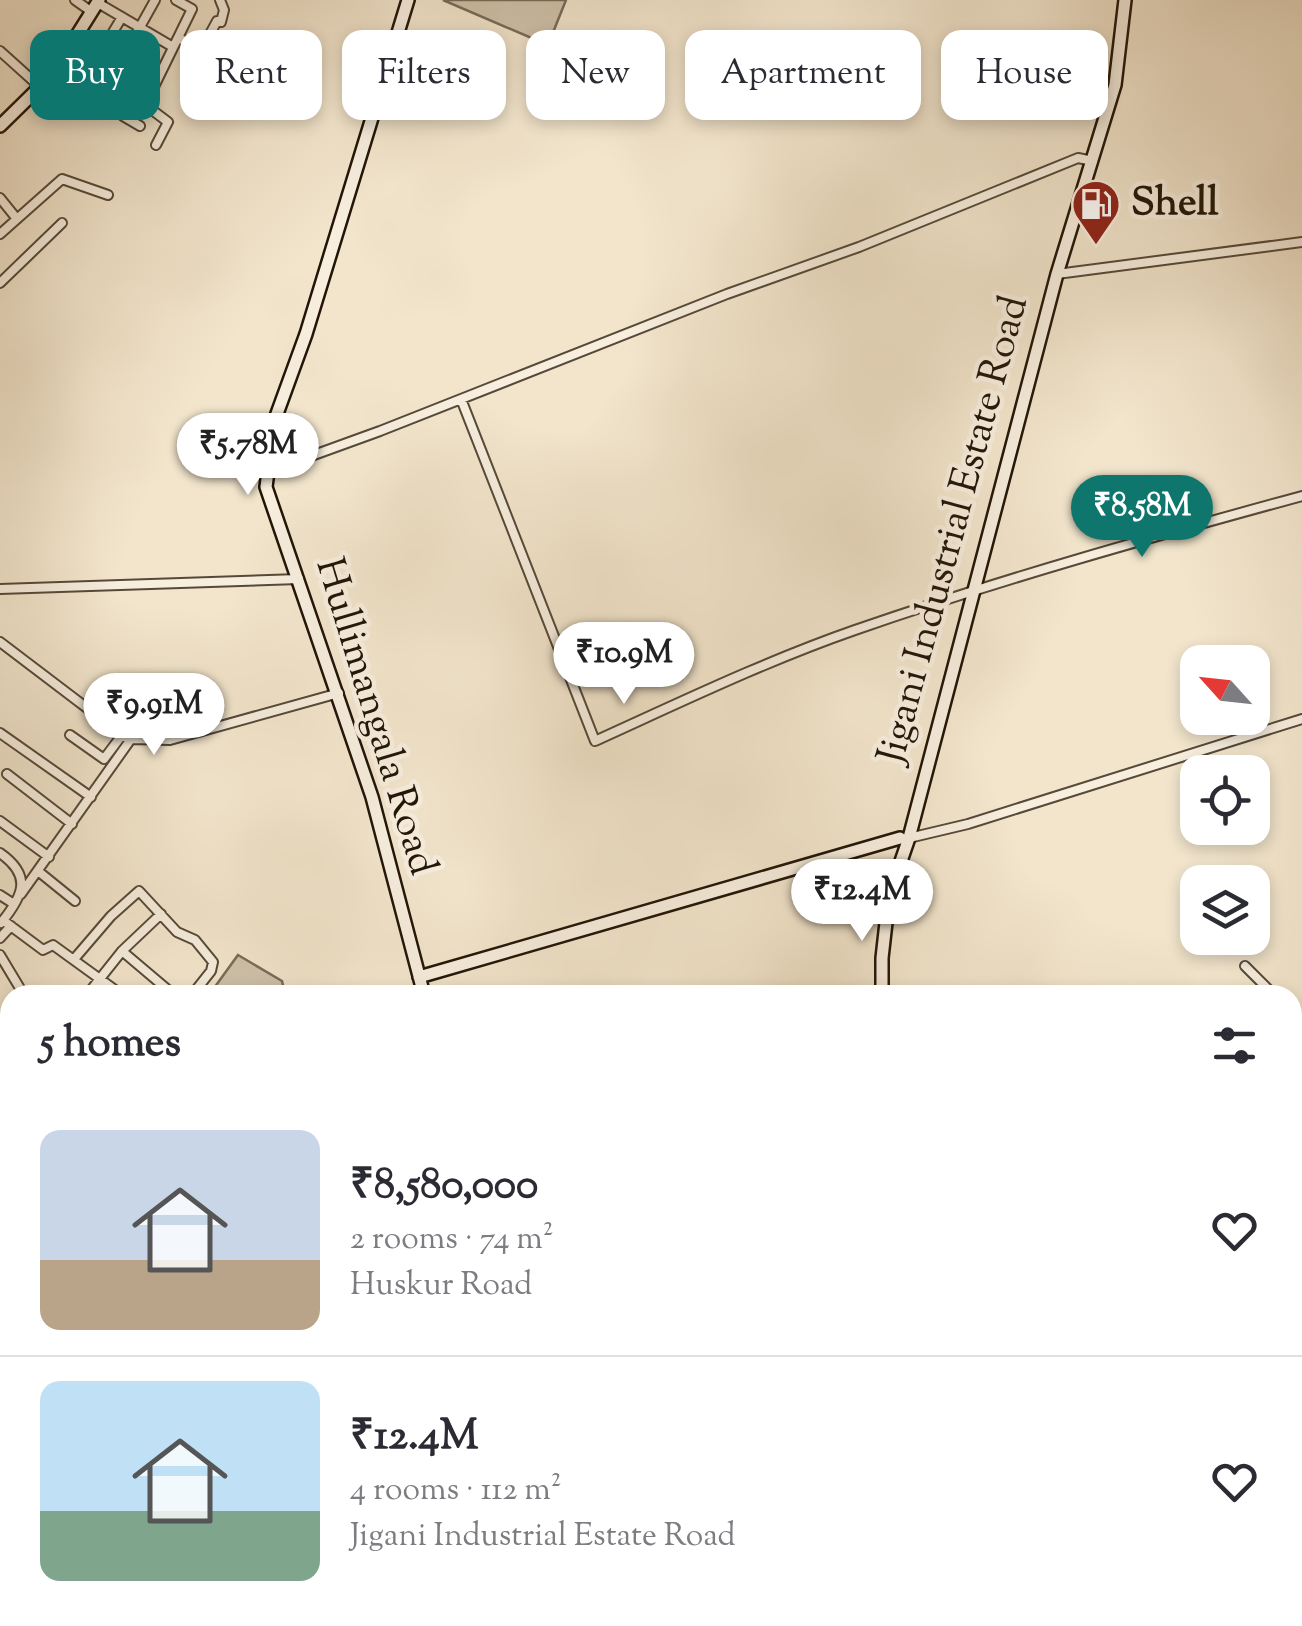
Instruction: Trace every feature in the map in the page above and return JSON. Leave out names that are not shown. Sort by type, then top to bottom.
[{"type":"street","points":[[75,0],[122,17],[173,47]]},
{"type":"street","points":[[139,30],[155,0]]},
{"type":"street","points":[[160,74],[192,9],[176,0]]},
{"type":"street","points":[[178,38],[192,44],[204,43],[216,21],[221,22],[224,10],[220,0]]},
{"type":"street","name":"Hullimangala Road","points":[[408,0],[306,334],[274,422],[266,487],[372,797],[421,985]]},
{"type":"street","name":"Jigani Industrial Estate Road","points":[[882,985],[889,896],[1057,274],[1115,85],[1125,0]]},
{"type":"street","points":[[82,30],[96,5]]},
{"type":"street","points":[[114,30],[122,17]]},
{"type":"street","points":[[0,51],[30,79]]},
{"type":"street","points":[[0,126],[30,98]]},
{"type":"street","points":[[156,145],[168,122],[160,115]]},
{"type":"street","points":[[130,120],[140,126]]},
{"type":"street","points":[[267,472],[727,294],[860,247],[1078,158],[1093,161]]},
{"type":"street","points":[[0,234],[62,179],[108,195]]},
{"type":"street","points":[[0,198],[16,219]]},
{"type":"street","points":[[0,283],[62,223]]},
{"type":"street","points":[[1057,274],[1302,242]]},
{"type":"street","points":[[461,399],[595,741],[733,678],[852,631],[1302,496]]},
{"type":"street","points":[[0,589],[299,579]]},
{"type":"street","points":[[0,642],[126,738]]},
{"type":"street","points":[[70,735],[104,759],[126,738],[170,740],[339,693]]},
{"type":"street","points":[[419,977],[905,838],[968,824],[1302,719]]},
{"type":"street","points":[[0,733],[91,796]]},
{"type":"street","points":[[0,938],[14,904],[91,796],[126,738]]},
{"type":"street","points":[[7,774],[72,824]]},
{"type":"street","points":[[0,821],[49,858]]},
{"type":"street","points":[[0,852],[22,879],[21,894]]},
{"type":"street","points":[[38,871],[75,901]]},
{"type":"street","points":[[75,958],[135,893],[142,892],[179,933],[195,940],[212,962],[211,972],[200,985]]},
{"type":"street","points":[[0,895],[14,904]]},
{"type":"street","points":[[94,985],[161,914]]},
{"type":"street","points":[[5,924],[43,950],[53,945],[109,985]]},
{"type":"street","points":[[122,951],[162,985]]},
{"type":"street","points":[[0,955],[18,985]]},
{"type":"street","points":[[1245,966],[1264,985]]},
{"type":"shaded area","points":[[443,0],[566,0],[554,30],[526,30],[526,36]]},
{"type":"shaded area","points":[[238,955],[283,985],[216,985]]},
{"type":"place","name":"Shell","points":[[1096,246]]}]
